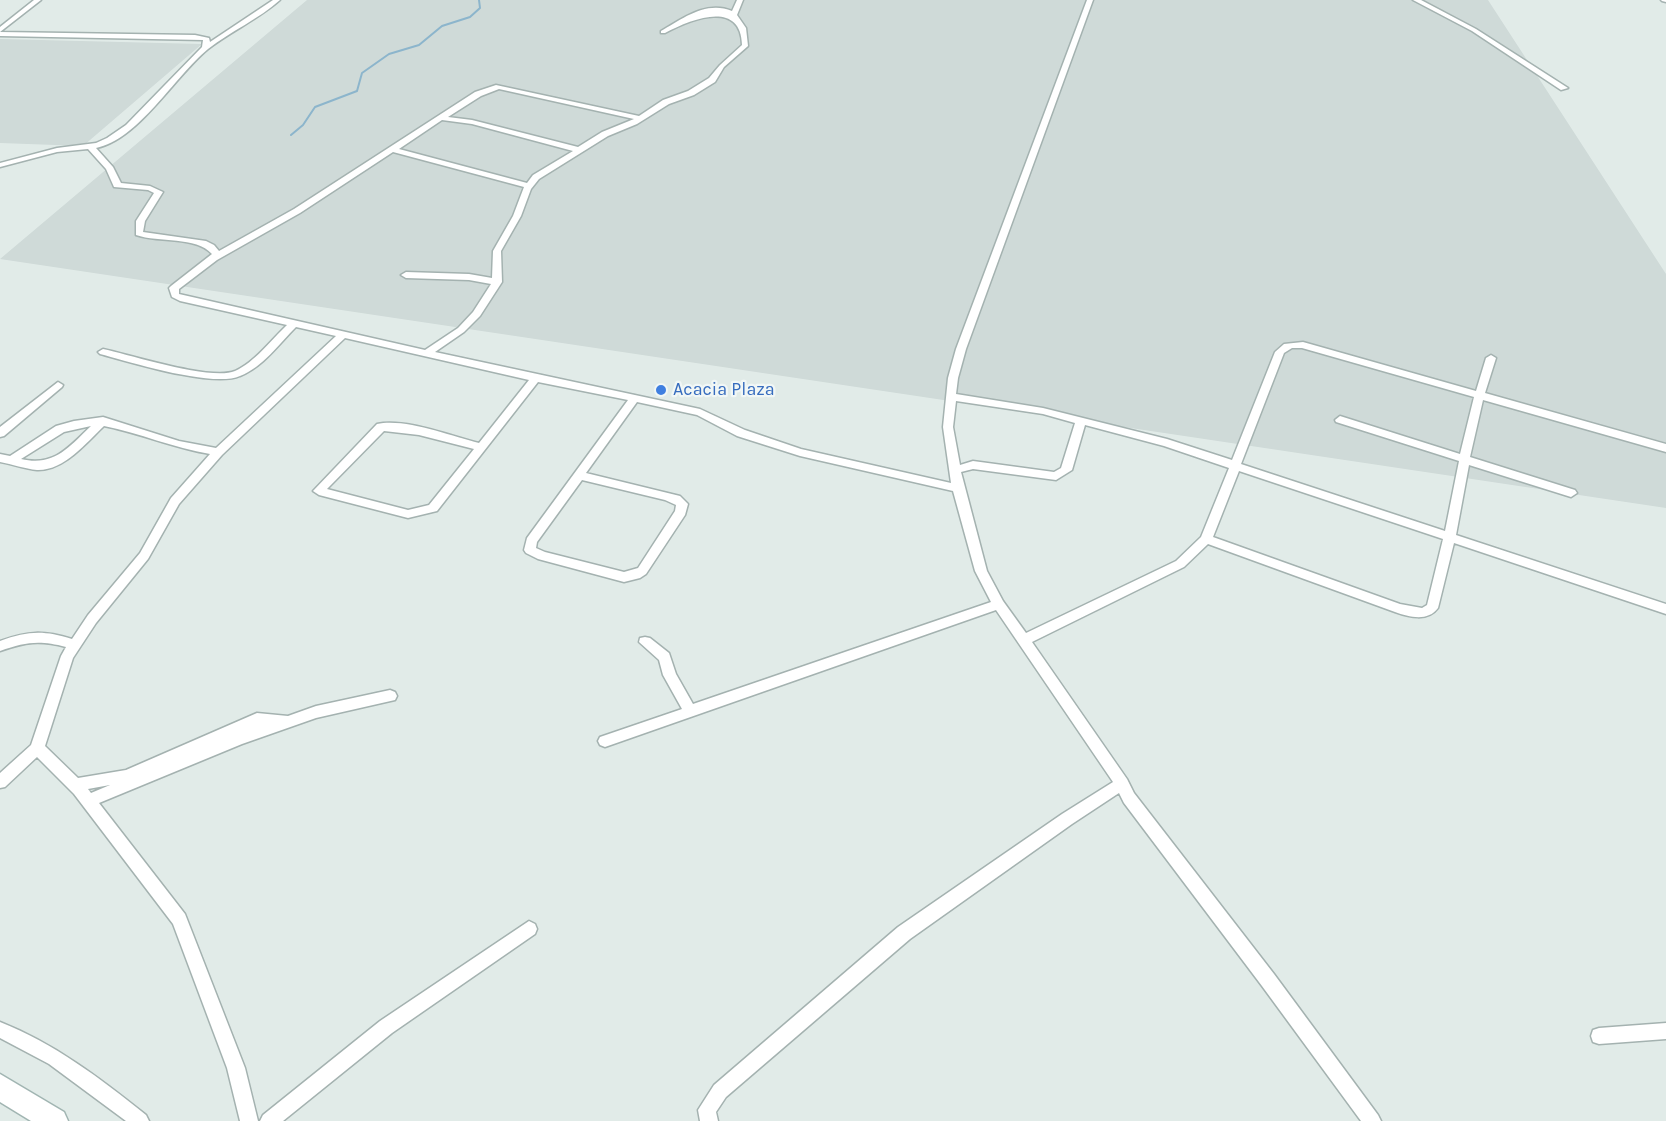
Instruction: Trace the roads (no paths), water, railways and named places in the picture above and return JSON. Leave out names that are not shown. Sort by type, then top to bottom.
[{"type":"main road","points":[[0,1087],[55,1121]]},
{"type":"street","points":[[0,32],[38,0]]},
{"type":"street","points":[[0,165],[57,150],[91,147],[110,140],[129,127],[205,48],[277,0]]},
{"type":"street","points":[[734,14],[740,0]]},
{"type":"street","points":[[1090,0],[961,349],[951,397],[948,427],[958,488],[981,571],[999,604],[1122,784],[1129,798],[1372,1121]]},
{"type":"street","points":[[1416,0],[1474,30],[1564,88]]},
{"type":"street","points":[[427,353],[461,330],[477,314],[497,282],[496,251],[518,216],[529,186],[536,177],[605,134],[712,80],[722,66],[745,46],[745,30],[734,14],[729,11],[717,9],[704,11],[663,32]]},
{"type":"street","points":[[0,32],[195,37],[207,39],[205,48]]},
{"type":"street","points":[[640,118],[499,87],[485,90],[297,211],[214,258],[174,288],[175,295],[536,378],[700,412],[741,433],[800,452],[958,488]]},
{"type":"street","points":[[442,118],[472,122],[579,150]]},
{"type":"street","points":[[91,147],[116,178],[117,185],[150,188],[159,192],[155,201],[139,220],[139,233],[165,240],[202,242],[215,250],[217,254],[214,258]]},
{"type":"street","points":[[394,150],[529,186]]},
{"type":"street","points":[[406,275],[469,277],[497,282]]},
{"type":"street","points":[[103,352],[201,375],[228,377],[248,366],[294,323]]},
{"type":"street","points":[[0,782],[37,748],[63,666],[92,619],[144,556],[175,501],[218,452],[344,334]]},
{"type":"street","points":[[1023,640],[1180,564],[1206,539],[1280,352],[1284,347],[1292,344],[1303,345],[1666,448]]},
{"type":"street","points":[[1206,539],[1362,597],[1414,613],[1424,613],[1432,608],[1478,394],[1491,358]]},
{"type":"street","points":[[481,447],[432,432],[405,427],[381,427],[319,491],[408,514],[433,508],[536,378]]},
{"type":"street","points":[[0,433],[58,384]]},
{"type":"street","points":[[951,397],[1043,411],[1167,443],[1666,609]]},
{"type":"street","points":[[579,475],[676,499],[682,504],[676,521],[642,571],[636,575],[624,577],[542,556],[530,550],[531,541],[634,398]]},
{"type":"street","points":[[1340,420],[1571,493]]},
{"type":"street","points":[[955,470],[973,465],[1056,476],[1066,470],[1081,421]]},
{"type":"street","points":[[13,460],[45,437],[61,429],[77,424],[103,422],[135,429],[174,444],[218,452]]},
{"type":"street","points":[[0,458],[39,467],[53,463],[103,422]]},
{"type":"street","points":[[605,741],[999,604]]},
{"type":"street","points":[[0,646],[28,636],[75,645]]},
{"type":"street","points":[[645,642],[664,657],[670,675],[690,711]]},
{"type":"street","points":[[88,801],[238,739],[316,712],[390,696]]},
{"type":"street","points":[[75,785],[127,776],[257,719],[293,720]]},
{"type":"street","points":[[37,748],[75,785],[179,919],[236,1068],[249,1121]]},
{"type":"street","points":[[709,1121],[707,1110],[720,1091],[904,933],[1067,819],[1122,784]]},
{"type":"street","points":[[269,1121],[386,1027],[529,929]]},
{"type":"street","points":[[0,1030],[25,1039],[110,1096],[140,1121]]},
{"type":"street","points":[[1599,1036],[1666,1031]]},
{"type":"waterway","points":[[291,135],[303,125],[315,107],[357,91],[362,73],[389,54],[419,45],[442,26],[470,17],[480,8],[479,0]]},
{"type":"place","name":"Acacia Plaza","points":[[661,390]]}]
